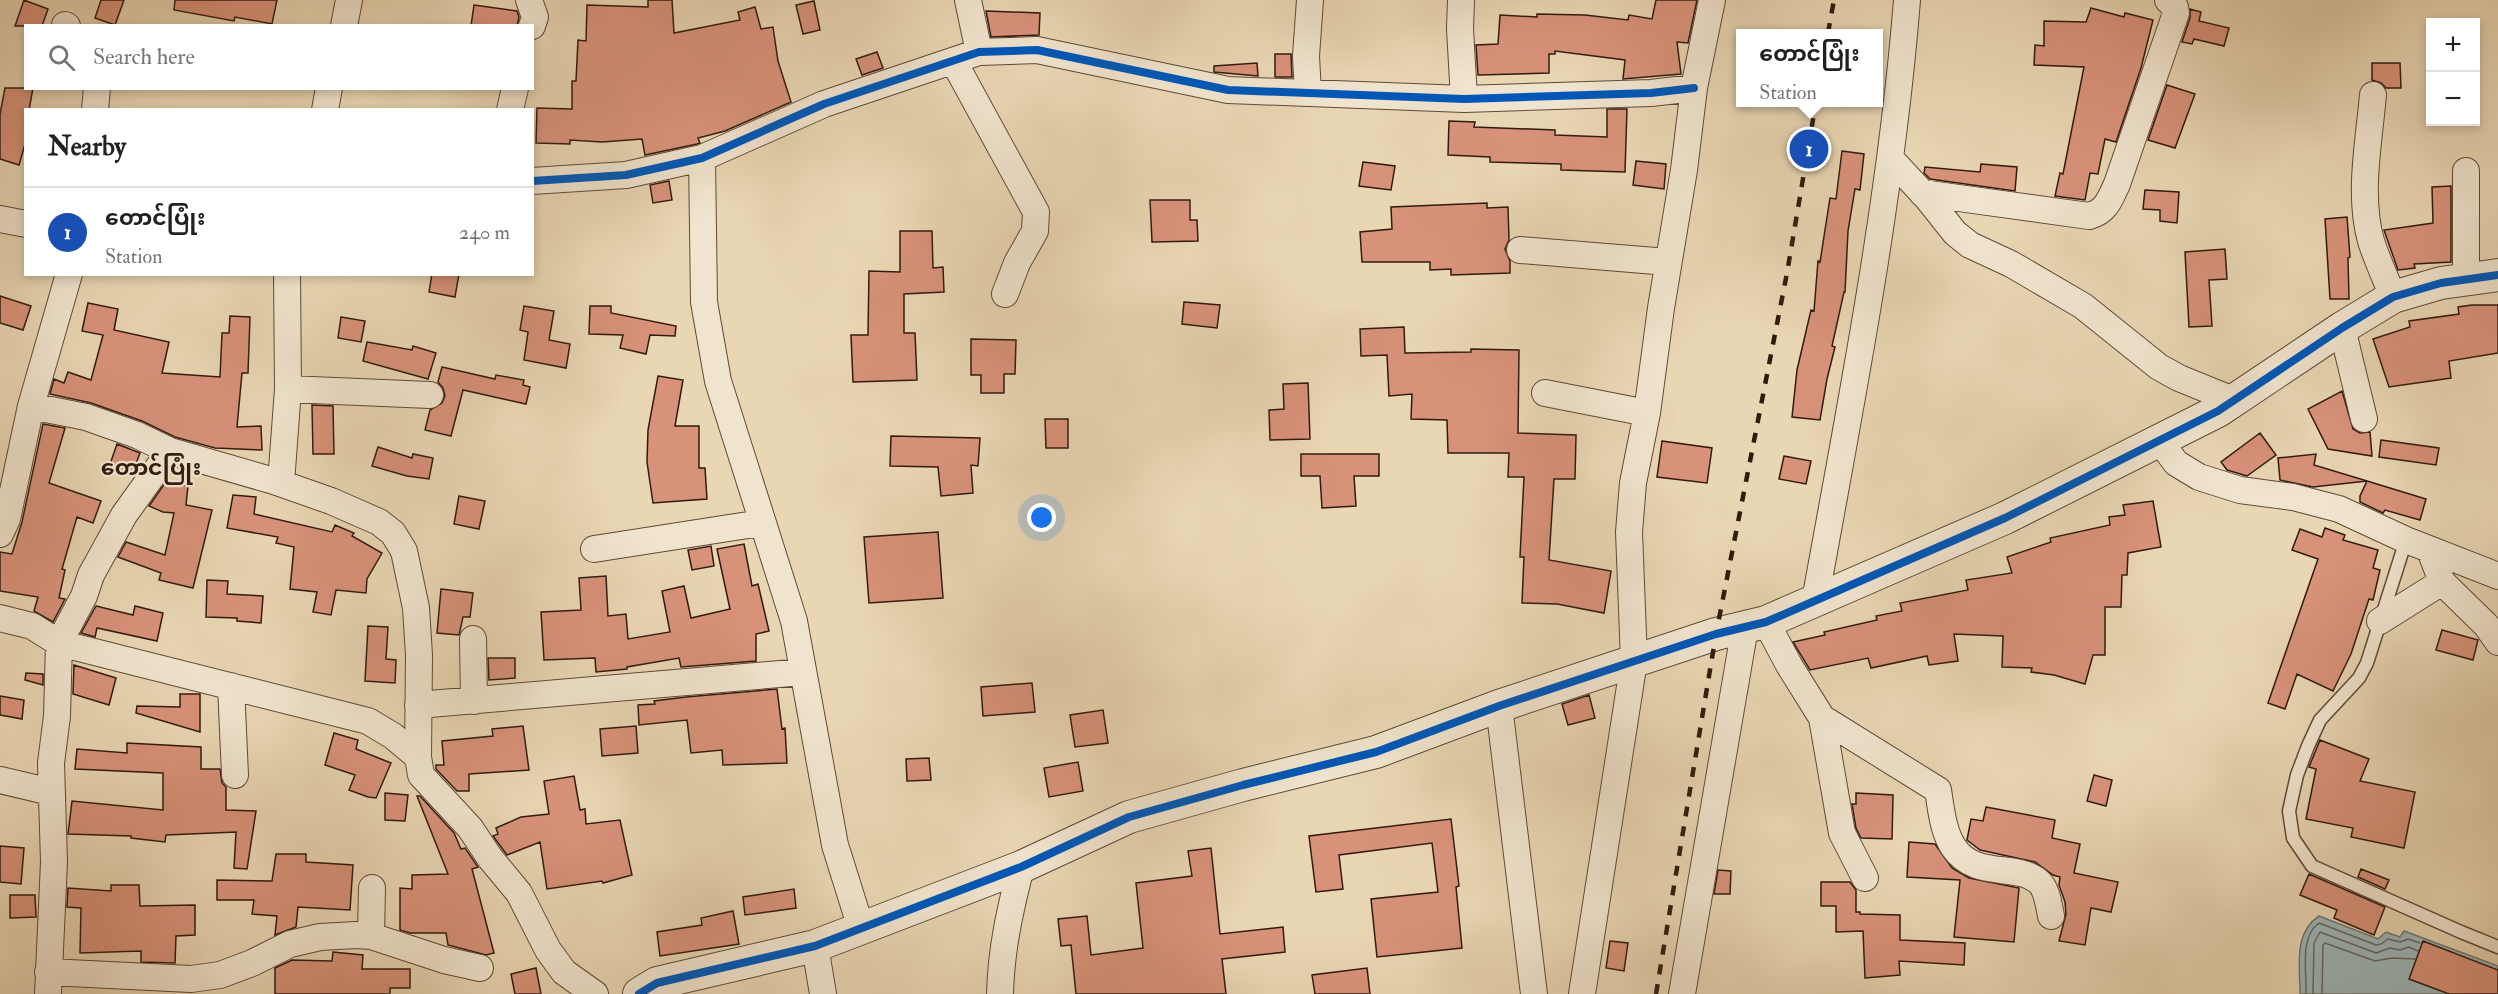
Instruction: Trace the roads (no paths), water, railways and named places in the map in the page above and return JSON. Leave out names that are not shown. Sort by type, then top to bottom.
[{"type":"street","points":[[344,24],[349,0]]},
{"type":"street","points":[[530,0],[535,17],[533,24]]},
{"type":"street","points":[[968,0],[979,52]]},
{"type":"street","points":[[1308,93],[1306,56],[1310,0]]},
{"type":"street","points":[[1461,0],[1460,29],[1464,99]]},
{"type":"street","points":[[1582,994],[1635,661],[1629,532],[1633,483],[1647,412],[1668,262],[1684,170],[1694,88],[1712,0]]},
{"type":"street","points":[[1815,601],[1867,314],[1900,87],[1907,0]]},
{"type":"street","points":[[1922,193],[2089,216],[2099,214],[2117,184],[2176,13],[2175,7],[2168,0]]},
{"type":"street","points":[[534,181],[626,175],[702,158],[824,104],[979,52],[1037,50],[1228,90],[1464,99],[1651,93],[1694,88]]},
{"type":"street","points":[[954,62],[1036,212],[1035,231],[1017,263],[1005,294]]},
{"type":"street","points":[[94,108],[97,90]]},
{"type":"street","points":[[325,108],[329,90]]},
{"type":"street","points":[[510,108],[515,90]]},
{"type":"street","points":[[2373,95],[2366,182],[2367,214],[2371,241],[2393,297]]},
{"type":"street","points":[[702,158],[702,234],[706,313],[718,381],[761,523],[794,621],[835,845],[861,928]]},
{"type":"street","points":[[1890,158],[1955,233],[1970,245],[2011,264],[2083,306],[2159,367],[2179,378],[2233,400]]},
{"type":"street","points":[[2466,171],[2466,279]]},
{"type":"street","points":[[0,219],[24,224]]},
{"type":"street","points":[[1520,250],[1668,262]]},
{"type":"street","points":[[639,994],[657,983],[815,946],[1021,867],[1129,817],[1243,785],[1376,752],[1499,706],[1716,634],[1756,625],[2005,518],[2218,411],[2342,328],[2393,297],[2441,283],[2498,274]]},
{"type":"street","points":[[0,534],[8,519],[31,406],[68,276]]},
{"type":"street","points":[[281,483],[288,389],[287,276]]},
{"type":"street","points":[[2342,328],[2364,419]]},
{"type":"street","points":[[288,389],[430,395]]},
{"type":"street","points":[[1545,393],[1647,412]]},
{"type":"street","points":[[31,406],[86,417],[137,435],[170,451],[281,483],[350,509],[379,522],[393,533],[404,551],[416,608],[419,655],[418,757],[421,776],[470,828],[490,858],[519,893],[553,957],[564,972],[595,994]]},
{"type":"street","points":[[2159,440],[2176,463],[2199,477],[2240,490],[2293,497],[2339,509],[2406,540],[2498,576]]},
{"type":"street","points":[[170,451],[124,516],[91,575],[84,596],[59,643],[57,716],[51,763],[54,862],[48,983],[191,979],[220,975],[252,963],[290,944],[320,937],[356,935],[370,936],[444,960],[480,968]]},
{"type":"street","points":[[594,549],[761,523]]},
{"type":"street","points":[[2430,550],[2442,582],[2486,625],[2498,642]]},
{"type":"street","points":[[2380,621],[2442,582]]},
{"type":"street","points":[[0,618],[32,626],[59,643],[368,721],[393,736],[418,757]]},
{"type":"street","points":[[1756,625],[1789,665],[1822,718],[1842,833],[1865,878]]},
{"type":"street","points":[[1682,994],[1756,625]]},
{"type":"street","points":[[473,639],[474,701]]},
{"type":"street","points":[[418,705],[803,672]]},
{"type":"street","points":[[231,686],[235,776]]},
{"type":"street","points":[[1499,706],[1534,994]]},
{"type":"street","points":[[1822,718],[1938,790],[1943,819],[1954,848],[1968,862],[1984,868],[2029,876],[2040,882],[2051,916]]},
{"type":"street","points":[[0,780],[51,792]]},
{"type":"street","points":[[1000,994],[1005,935],[1021,867]]},
{"type":"street","points":[[370,936],[372,888]]},
{"type":"street","points":[[815,946],[823,994]]},
{"type":"lane","points":[[2406,540],[2367,663],[2359,678],[2320,720],[2304,756],[2289,811],[2293,838],[2312,866],[2498,947]]},
{"type":"water","points":[[2319,916],[2378,939],[2386,932],[2400,937],[2404,931],[2498,966],[2498,994],[2300,994],[2299,962],[2302,941],[2311,923]]},
{"type":"railway","points":[[1829,29],[1834,0]]},
{"type":"railway","points":[[1656,994],[1716,634],[1787,273],[1815,107]]},
{"type":"place","name":"တောင်ပြုံး","points":[[1809,149]]},
{"type":"district","name":"တောင်ပြုံး","points":[[151,467]]}]
